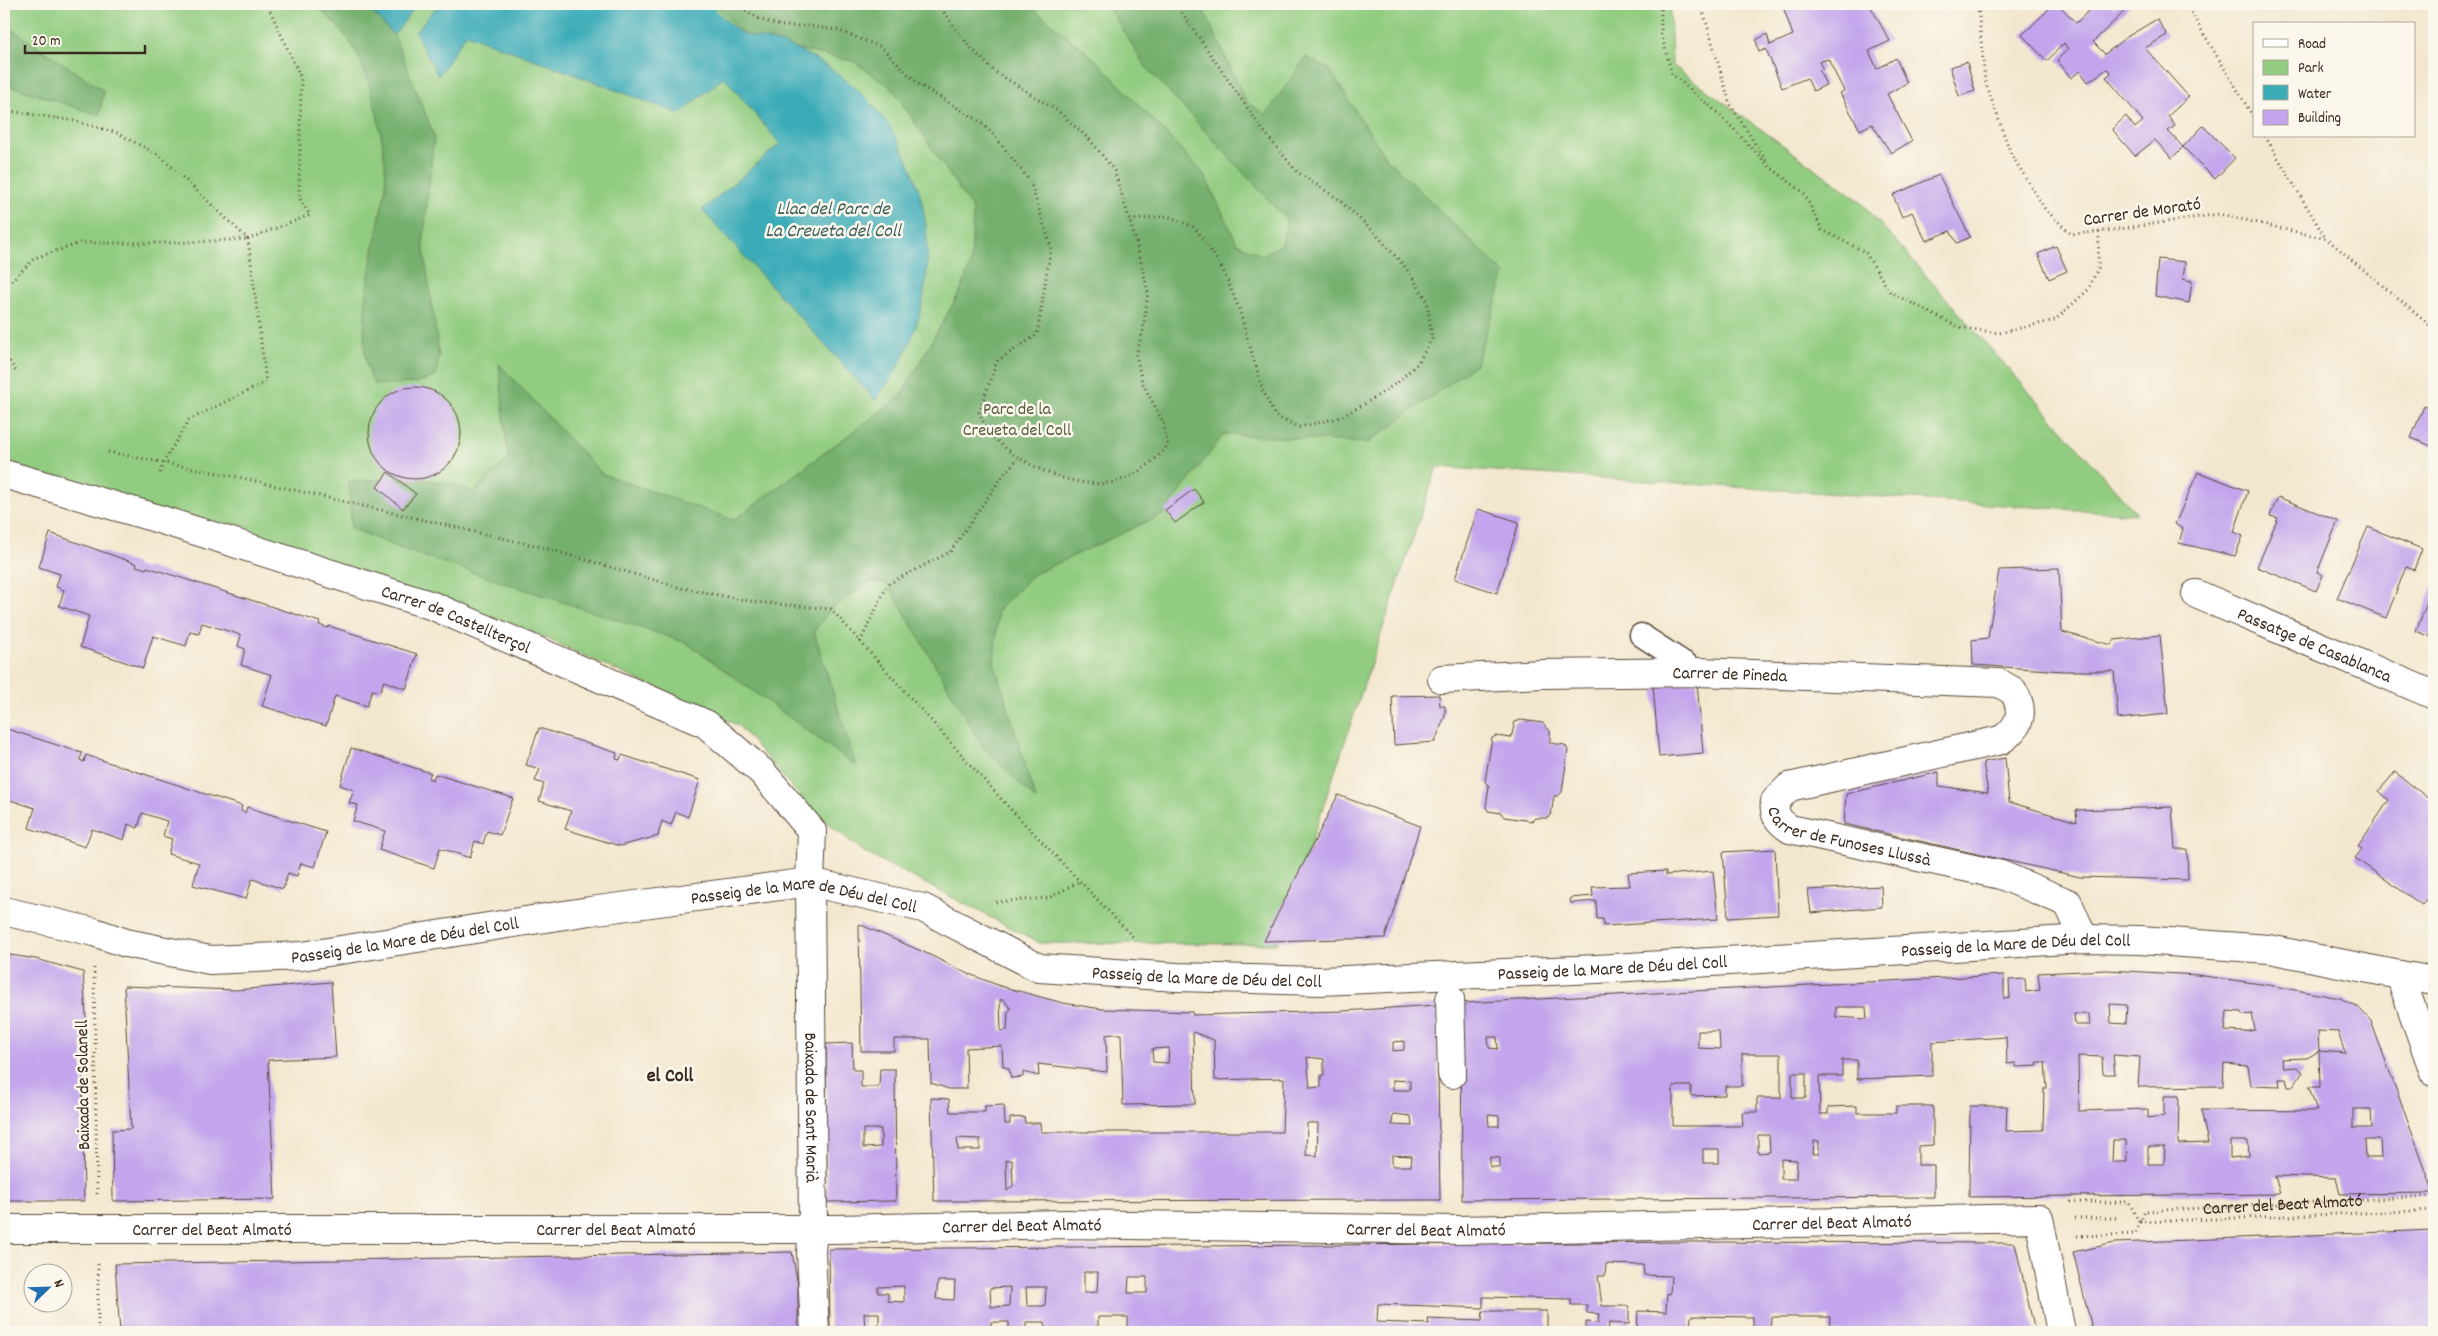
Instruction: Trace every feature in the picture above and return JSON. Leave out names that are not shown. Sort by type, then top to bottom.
[{"type":"street","name":"Carrer de Castellterçol","points":[[4,474],[149,516],[434,606],[706,724],[762,772],[812,831],[810,882]]},
{"type":"street","name":"Passatge de Casablanca","points":[[2196,594],[2434,695]]},
{"type":"street","name":"Carrer de Pineda","points":[[1442,679],[1542,674],[1698,672],[1999,683],[2013,691]]},
{"type":"street","name":"Carrer de Funoses Llussà","points":[[2013,691],[2019,700],[2020,718],[2016,727],[2000,740],[1789,787],[1775,801],[1774,809],[1782,824],[1790,829],[2001,875],[2068,903],[2084,939]]},
{"type":"street","name":"Passeig de la Mare de Déu del Coll","points":[[4,911],[94,932],[126,943],[210,960],[302,956],[590,911],[810,882],[923,908],[1039,968],[1177,977],[1321,981],[1597,969],[2084,939],[2140,940],[2269,949],[2434,981]]},
{"type":"street","name":"Baixada de Sant Marià","points":[[810,882],[813,1228],[811,1252],[816,1332]]},
{"type":"street","points":[[2400,975],[2434,1072]]},
{"type":"street","points":[[1450,999],[1452,1074]]},
{"type":"street","name":"Carrer del Beat Almató","points":[[4,1229],[813,1228],[1066,1224],[1456,1230],[2039,1218],[2061,1332]]},
{"type":"lane","points":[[1641,635],[1698,672]]},
{"type":"path","points":[[4,288],[35,258],[80,242],[168,243],[248,239],[310,215],[299,198],[301,78],[267,4]]},
{"type":"path","points":[[732,4],[762,20],[782,26],[808,26],[836,30],[881,47],[918,84],[978,120],[1030,181],[1051,247],[1037,335],[997,361],[978,412],[990,434],[1018,458],[1070,481],[1108,483],[1130,476],[1155,461],[1168,445],[1163,422],[1142,382],[1136,354],[1143,331],[1148,292],[1130,220],[1114,170],[1090,140],[1058,111],[994,70],[968,45],[938,4]]},
{"type":"path","points":[[1130,220],[1168,216],[1194,227],[1223,270],[1238,309],[1262,391],[1275,416],[1299,427],[1339,418],[1397,383],[1417,364],[1432,339],[1427,300],[1406,268],[1374,232],[1338,199],[1297,172],[1260,128],[1176,4]]},
{"type":"path","points":[[1661,4],[1661,32],[1672,74],[1718,113],[1770,166],[1804,193],[1822,230],[1865,252],[1890,292],[1958,326],[1999,333],[2055,320],[2088,290],[2098,268],[2099,232]]},
{"type":"path","points":[[1701,4],[1705,24],[1730,104],[1770,166]]},
{"type":"path","points":[[2186,4],[2253,116]]},
{"type":"path","name":"Carrer de Morató","points":[[1978,6],[1985,81],[2011,154],[2045,210],[2071,234],[2099,232],[2219,214],[2326,239],[2434,328]]},
{"type":"path","points":[[4,110],[75,120],[117,133],[159,154],[248,239],[266,382],[189,420],[164,461],[160,473]]},
{"type":"path","points":[[2266,138],[2326,239]]},
{"type":"path","points":[[4,353],[17,373]]},
{"type":"path","points":[[108,452],[164,461],[545,548],[682,588],[755,602],[831,609],[1003,800],[1137,941]]},
{"type":"path","points":[[860,642],[888,584],[950,552],[1004,474],[1018,458]]},
{"type":"path","points":[[996,902],[1049,898],[1080,881]]},
{"type":"path","name":"Baixada de Solanell","points":[[94,965],[97,1196]]},
{"type":"path","name":"Carrer del Beat Almató","points":[[2077,1236],[2135,1234],[2145,1211],[2434,1196]]},
{"type":"path","points":[[2066,1202],[2129,1202],[2140,1222]]},
{"type":"path","name":"Carrer del Beat Almató","points":[[2140,1222],[2434,1210]]},
{"type":"path","points":[[2072,1218],[2117,1218]]},
{"type":"path","points":[[98,1259],[98,1332]]},
{"type":"green space","name":"Parc de la Creueta del Coll","points":[[4,4],[1670,4],[1672,65],[1860,201],[2137,514],[1437,467],[1277,944],[1040,943],[864,852],[813,811],[739,726],[521,627],[4,462]]},
{"type":"green space","points":[[316,4],[365,4],[394,35],[434,136],[423,243],[439,355],[436,376],[416,383],[375,385],[368,367],[364,344],[367,289],[386,187],[384,152],[372,94],[359,59],[344,34]]},
{"type":"green space","points":[[715,4],[1028,4],[1098,62],[1204,174],[1237,243],[1262,255],[1282,244],[1287,220],[1146,67],[1106,4],[1201,4],[1246,102],[1266,115],[1306,57],[1329,69],[1385,157],[1505,274],[1476,364],[1368,443],[1224,434],[1164,514],[1032,575],[998,610],[994,662],[1036,800],[983,747],[888,584],[871,581],[831,609],[814,631],[856,766],[687,643],[402,549],[351,528],[349,482],[396,479],[428,480],[458,486],[473,492],[508,459],[499,364],[602,474],[734,520],[901,396],[962,288],[971,263],[973,210],[892,88],[853,61],[747,39]]},
{"type":"green space","points":[[4,24],[104,91],[99,115],[4,84]]},
{"type":"water","points":[[365,4],[417,4],[394,35]]},
{"type":"water","name":"Llac del Parc de La Creueta del Coll","points":[[439,4],[710,4],[740,32],[748,36],[784,44],[812,57],[831,69],[868,100],[896,137],[915,179],[926,224],[927,271],[919,316],[902,360],[875,400],[702,210],[780,144],[724,77],[680,114],[466,34],[438,76],[415,32]]},
{"type":"building","points":[[1782,4],[1869,4],[1890,41],[1869,51],[1877,69],[1896,58],[1907,83],[1887,94],[1912,141],[1891,153],[1872,124],[1860,130],[1840,93],[1844,91],[1828,59],[1819,62],[1823,69],[1819,70],[1826,85],[1813,91],[1807,78],[1782,88],[1766,49],[1759,52],[1756,40],[1767,34],[1770,45],[1793,35]]},
{"type":"building","points":[[2054,4],[2058,4],[2076,23],[2096,4],[2109,4],[2114,8],[2117,4],[2132,4],[2093,42],[2105,54],[2125,38],[2157,19],[2167,35],[2145,48],[2189,97],[2168,116],[2175,126],[2168,131],[2183,147],[2172,158],[2155,140],[2135,156],[2112,129],[2126,116],[2135,128],[2143,121],[2106,77],[2111,73],[2107,69],[2088,82],[2080,71],[2071,78],[2057,60],[2068,49],[2064,43],[2047,61],[2022,35]]},
{"type":"building","points":[[1967,62],[1975,91],[1959,96],[1950,67]]},
{"type":"building","points":[[2203,126],[2235,158],[2215,179],[2183,147]]},
{"type":"building","points":[[1939,175],[1970,237],[1957,243],[1950,231],[1926,241],[1912,212],[1902,217],[1893,195]]},
{"type":"building","points":[[2056,246],[2067,271],[2049,279],[2038,254]]},
{"type":"building","points":[[2158,259],[2185,262],[2183,279],[2192,281],[2189,303],[2155,296]]},
{"type":"building","points":[[415,387],[433,390],[448,400],[458,415],[461,433],[458,451],[448,466],[433,476],[415,479],[397,476],[382,466],[372,451],[369,433],[372,415],[382,400],[397,390]]},
{"type":"building","points":[[2424,406],[2434,410],[2434,447],[2411,438]]},
{"type":"building","points":[[388,472],[416,494],[403,509],[377,487]]},
{"type":"building","points":[[2198,472],[2248,491],[2234,532],[2243,536],[2235,556],[2179,543],[2183,529],[2175,524]]},
{"type":"building","points":[[1194,489],[1204,502],[1175,523],[1165,510]]},
{"type":"building","points":[[2278,497],[2338,521],[2317,572],[2323,575],[2316,591],[2257,567],[2278,518],[2270,516]]},
{"type":"building","points":[[1478,509],[1519,522],[1497,593],[1455,579]]},
{"type":"building","points":[[2368,527],[2422,549],[2414,570],[2406,567],[2386,618],[2337,598]]},
{"type":"building","points":[[50,533],[137,564],[136,566],[146,569],[147,567],[320,622],[319,625],[328,628],[329,626],[417,654],[406,689],[384,681],[380,692],[372,690],[367,706],[335,696],[326,726],[262,706],[272,675],[241,665],[245,649],[238,646],[241,635],[202,623],[199,634],[190,632],[186,646],[153,636],[143,668],[80,647],[89,616],[59,606],[64,590],[56,587],[60,574],[39,567]]},
{"type":"building","points":[[2059,568],[2062,632],[2112,645],[2114,640],[2160,635],[2168,714],[2118,719],[2114,671],[2064,671],[1973,665],[1972,640],[1988,638],[1999,570]]},
{"type":"building","points":[[2434,585],[2434,638],[2416,631]]},
{"type":"building","points":[[1697,682],[1703,753],[1659,757],[1653,685]]},
{"type":"building","points":[[1439,695],[1440,706],[1445,706],[1445,716],[1435,742],[1394,745],[1392,696]]},
{"type":"building","points":[[1521,720],[1543,723],[1550,731],[1550,743],[1565,745],[1568,750],[1562,792],[1558,796],[1554,796],[1551,815],[1548,818],[1535,818],[1532,821],[1504,817],[1501,813],[1488,811],[1486,807],[1489,786],[1485,782],[1492,738],[1496,736],[1511,738],[1515,722]]},
{"type":"building","points":[[4,728],[82,753],[80,760],[84,762],[86,755],[242,806],[241,811],[245,813],[247,807],[326,832],[315,867],[301,863],[297,876],[288,873],[283,889],[252,879],[246,899],[193,885],[199,863],[168,854],[172,839],[163,836],[167,821],[142,813],[138,828],[128,824],[124,840],[92,829],[85,847],[29,828],[35,808],[4,798],[8,783],[4,781]]},
{"type":"building","points":[[539,728],[617,753],[616,759],[620,760],[622,755],[700,780],[688,817],[676,812],[671,825],[662,821],[658,836],[620,846],[565,829],[571,811],[539,801],[544,784],[535,781],[540,769],[526,765]]},
{"type":"building","points":[[351,748],[431,773],[428,778],[433,780],[435,774],[513,798],[500,835],[487,831],[483,844],[475,841],[470,858],[440,848],[434,868],[379,850],[385,831],[353,821],[358,805],[349,803],[354,790],[340,785]]},
{"type":"building","points":[[2005,758],[2009,802],[2077,822],[2076,810],[2172,807],[2175,849],[2187,849],[2188,880],[2080,877],[1844,824],[1846,794],[1939,772],[1939,786],[1988,793],[1983,762]]},
{"type":"building","points":[[2395,772],[2434,803],[2434,895],[2431,892],[2422,905],[2355,858],[2362,849],[2358,846],[2389,800],[2379,791]]},
{"type":"building","points":[[1338,795],[1420,826],[1385,938],[1264,941]]},
{"type":"building","points":[[1775,849],[1778,915],[1728,918],[1723,852]]},
{"type":"building","points":[[1666,871],[1666,875],[1713,871],[1718,919],[1604,926],[1603,919],[1597,919],[1596,901],[1571,903],[1570,898],[1593,896],[1592,887],[1630,886],[1628,873]]},
{"type":"building","points":[[1881,886],[1882,907],[1811,913],[1808,890]]},
{"type":"building","points":[[859,924],[964,972],[1000,986],[1063,1003],[1102,1009],[1192,1012],[1193,1015],[1343,1011],[1437,1005],[1440,1200],[934,1201],[931,1098],[949,1099],[950,1112],[985,1112],[985,1106],[1004,1105],[1005,1124],[1010,1124],[1010,1118],[1024,1117],[1025,1123],[1040,1123],[1041,1132],[1282,1132],[1284,1078],[1215,1080],[1214,1040],[1193,1032],[1195,1104],[1123,1105],[1121,1034],[1106,1035],[1107,1072],[1038,1064],[1039,1076],[1023,1072],[1023,1077],[1011,1078],[1009,1069],[1003,1066],[1002,1046],[966,1048],[967,1089],[949,1089],[931,1083],[930,1039],[894,1039],[894,1051],[861,1051]],"holes":[[[1003,999],[1011,1009],[1008,1012],[1007,1030],[1001,1031],[1000,1000]],[[1404,1041],[1404,1050],[1393,1051],[1393,1042]],[[1169,1048],[1168,1063],[1153,1062],[1152,1049]],[[1307,1057],[1324,1059],[1324,1075],[1321,1075],[1321,1087],[1310,1088]],[[1393,1080],[1410,1081],[1410,1090],[1393,1090]],[[1393,1114],[1411,1116],[1412,1126],[1392,1125]],[[1307,1123],[1318,1123],[1317,1156],[1306,1155]],[[957,1138],[980,1139],[980,1150],[958,1150]],[[1392,1155],[1412,1156],[1411,1166],[1392,1166]],[[1006,1160],[1012,1160],[1013,1186],[1007,1191]]]},
{"type":"building","points":[[4,954],[36,959],[83,972],[87,1031],[82,1043],[84,1201],[4,1201]]},
{"type":"building","points":[[2107,970],[2197,975],[2340,998],[2358,1007],[2371,1021],[2434,1193],[2340,1194],[2336,1178],[2275,1176],[2280,1194],[1969,1197],[1970,1106],[2007,1106],[2006,1131],[2043,1130],[2044,1088],[2047,1088],[2045,1062],[2037,1062],[2038,1066],[2016,1067],[2016,1063],[2007,1064],[2006,1037],[1932,1042],[1932,1076],[1857,1079],[1857,1060],[1842,1060],[1842,1076],[1819,1076],[1820,1114],[1828,1114],[1828,1107],[1857,1106],[1857,1113],[1896,1113],[1896,1106],[1933,1106],[1933,1145],[1918,1146],[1918,1165],[1934,1165],[1934,1197],[1462,1200],[1461,1003],[2004,975],[2004,999],[2010,998],[2009,980],[2025,979],[2026,992],[2040,990],[2038,973]],"holes":[[[2110,1004],[2127,1005],[2126,1024],[2111,1023]],[[1836,1007],[1866,1007],[1867,1019],[1836,1017]],[[2227,1011],[2241,1012],[2242,1015],[2252,1014],[2255,1030],[2244,1032],[2225,1031]],[[2074,1014],[2089,1014],[2090,1025],[2075,1025]],[[1698,1031],[1719,1031],[1720,1049],[1698,1048]],[[2318,1031],[2338,1032],[2345,1053],[2319,1051]],[[1488,1037],[1497,1037],[1498,1049],[1489,1048]],[[2319,1051],[2320,1087],[2309,1087],[2317,1111],[2201,1110],[2208,1143],[2178,1144],[2179,1096],[2164,1096],[2164,1116],[2148,1118],[2148,1109],[2079,1111],[2078,1056],[2102,1057],[2103,1074],[2115,1074],[2113,1055],[2140,1057],[2138,1087],[2223,1086],[2224,1064],[2248,1066],[2251,1086],[2280,1087],[2279,1079],[2286,1079],[2288,1087],[2292,1087],[2303,1072],[2297,1067],[2284,1068],[2282,1059],[2307,1058]],[[1742,1054],[1781,1054],[1781,1098],[1757,1098],[1757,1112],[1742,1112],[1743,1126],[1673,1126],[1673,1086],[1691,1086],[1691,1096],[1725,1095],[1725,1086],[1742,1086]],[[1792,1073],[1806,1073],[1806,1098],[1792,1098]],[[2353,1109],[2371,1109],[2372,1128],[2353,1128]],[[1488,1115],[1499,1116],[1499,1126],[1489,1126]],[[1758,1135],[1769,1135],[1770,1152],[1758,1153]],[[2365,1139],[2380,1139],[2381,1158],[2366,1158]],[[2113,1140],[2126,1140],[2127,1162],[2112,1162]],[[1814,1141],[1819,1141],[1819,1154],[1813,1154]],[[2230,1141],[2248,1141],[2249,1156],[2230,1158]],[[2148,1147],[2165,1147],[2164,1164],[2148,1164]],[[1703,1149],[1719,1149],[1719,1163],[1703,1163]],[[1490,1157],[1500,1158],[1500,1167],[1490,1167]],[[1781,1159],[1797,1160],[1796,1179],[1781,1179]]]},
{"type":"building","points":[[331,982],[336,1057],[268,1060],[275,1199],[113,1201],[112,1130],[131,1129],[124,986],[235,990]]},
{"type":"building","points":[[852,1043],[853,1070],[861,1070],[861,1087],[879,1087],[880,1069],[895,1069],[896,1201],[827,1202],[826,1044]],"holes":[[[863,1129],[881,1129],[881,1147],[863,1148]]]},
{"type":"building","points":[[2434,1230],[2434,1332],[2093,1332],[2073,1252],[2115,1243]]},
{"type":"building","points":[[1694,1242],[2015,1243],[2035,1332],[1829,1332],[1830,1317],[1771,1317],[1770,1332],[1753,1332],[1753,1317],[1691,1316],[1690,1332],[1637,1332],[1638,1311],[1666,1312],[1671,1276],[1644,1275],[1643,1265],[1606,1264],[1605,1276],[1598,1276],[1602,1306],[1629,1306],[1629,1324],[1609,1323],[1608,1332],[1586,1332],[1586,1322],[1598,1323],[1599,1314],[1587,1313],[1587,1305],[1571,1305],[1571,1299],[1483,1297],[1483,1308],[1378,1304],[1377,1322],[1429,1324],[1428,1319],[1482,1321],[1483,1311],[1547,1311],[1547,1332],[1377,1332],[1377,1329],[1272,1330],[1272,1332],[1128,1332],[1128,1317],[1098,1317],[1098,1332],[1045,1332],[1045,1322],[1026,1322],[1026,1332],[1009,1332],[1009,1322],[991,1322],[991,1332],[879,1332],[879,1313],[864,1313],[865,1332],[830,1332],[829,1249]],"holes":[[[1084,1272],[1098,1272],[1097,1292],[1084,1293]],[[1129,1277],[1147,1277],[1147,1293],[1128,1293]],[[938,1281],[955,1281],[954,1300],[936,1299]],[[904,1286],[904,1302],[888,1301],[888,1293],[878,1293],[878,1287]],[[1010,1287],[1009,1306],[991,1307],[990,1288]],[[1026,1287],[1046,1287],[1045,1306],[1027,1306]]]},
{"type":"building","points":[[792,1252],[798,1285],[798,1332],[120,1332],[115,1264]]},
{"type":"building","points":[[1554,1329],[1579,1329],[1579,1332],[1554,1332]]},
{"type":"district","name":"el Coll","points":[[670,1074]]}]
